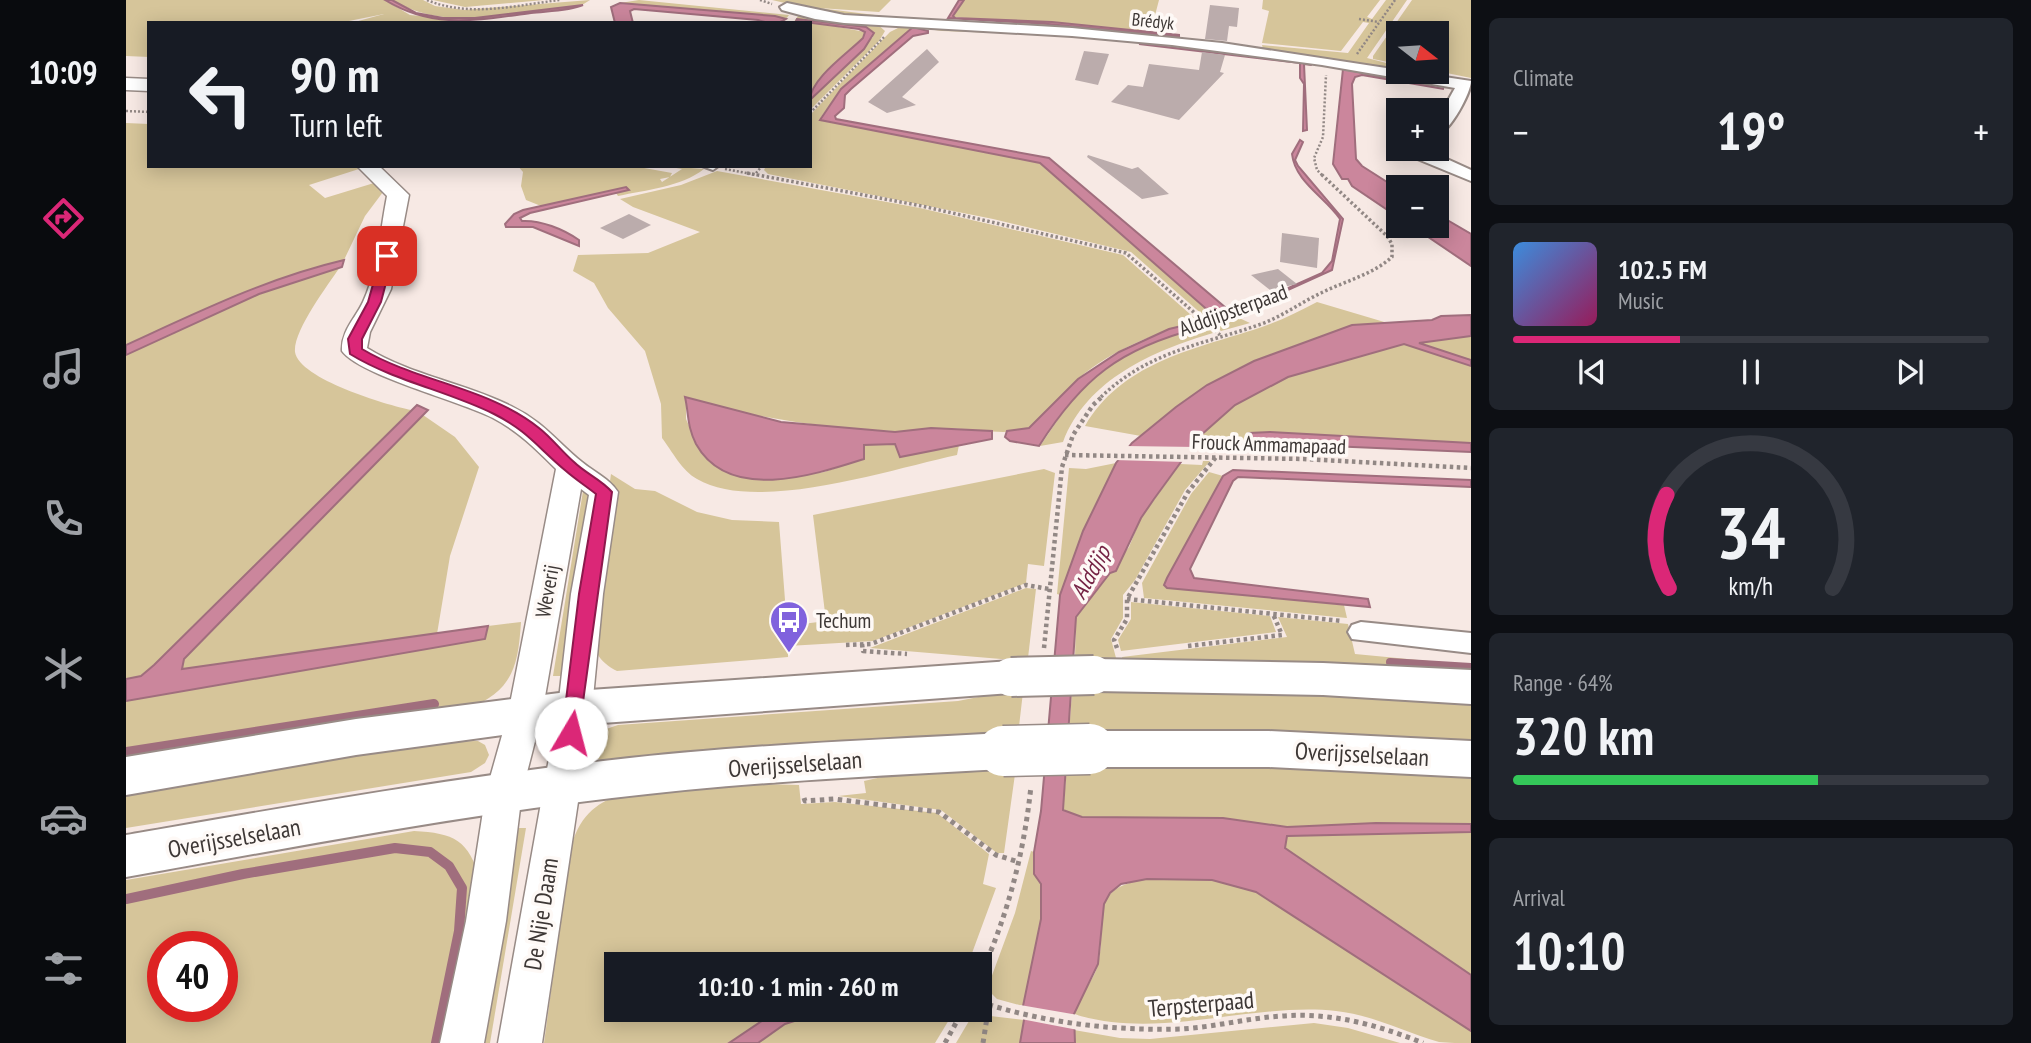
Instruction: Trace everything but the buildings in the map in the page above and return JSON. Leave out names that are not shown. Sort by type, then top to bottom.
[{"type":"main road","points":[[126,775],[356,737],[575,708],[1011,677],[1104,658],[1323,679],[1471,687]]},
{"type":"main road","name":"Overijsselselaan","points":[[126,856],[504,792],[809,761],[1090,749],[1269,749],[1471,759]]},
{"type":"street","name":"Brédyk","points":[[787,7],[814,14],[877,21],[1087,34],[1329,60],[1467,86]]},
{"type":"street","points":[[126,84],[147,85]]},
{"type":"street","points":[[1449,115],[1467,86]]},
{"type":"street","points":[[1437,161],[1471,176]]},
{"type":"street","points":[[370,168],[398,195],[384,275],[375,302],[355,339],[355,351],[376,364],[461,394],[502,412],[533,430],[570,467]]},
{"type":"street","name":"Weverij","points":[[504,792],[525,714],[570,467],[604,492],[587,594],[575,708],[563,785]]},
{"type":"street","points":[[1361,632],[1471,643]]},
{"type":"street","name":"De Nije Daam","points":[[520,1043],[563,785]]},
{"type":"street","points":[[462,1043],[486,921],[504,792]]},
{"type":"path","points":[[428,0],[446,7],[465,9],[560,0]]},
{"type":"path","points":[[1356,56],[1395,0]]},
{"type":"path","points":[[1359,19],[1379,22]]},
{"type":"path","points":[[812,111],[888,32],[877,21]]},
{"type":"path","name":"Alddjipsterpaad","points":[[846,645],[871,644],[1027,585],[1049,589],[1065,455],[1083,418],[1120,379],[1166,353],[1284,314],[1321,293],[1380,268],[1392,257],[1392,244],[1387,236],[1324,177],[1315,164],[1314,158],[1323,137],[1324,90],[1329,60]]},
{"type":"path","points":[[126,111],[147,112]]},
{"type":"path","points":[[716,168],[933,208],[1126,253],[1220,335]]},
{"type":"path","points":[[755,174],[760,168]]},
{"type":"path","name":"Frouck Ammamapaad","points":[[1065,455],[1216,457],[1471,468]]},
{"type":"path","points":[[1104,658],[1127,618],[1127,599],[1188,492],[1216,457]]},
{"type":"path","points":[[1127,599],[1351,621],[1361,632]]},
{"type":"path","points":[[1186,646],[1282,635],[1273,614]]},
{"type":"path","points":[[804,798],[805,801],[834,799],[939,812],[996,855],[1019,862]]},
{"type":"path","name":"Terpsterpaad","points":[[992,1006],[1089,1025],[1172,1029],[1308,1015],[1364,1024],[1402,1034],[1423,1043]]},
{"type":"path","points":[[945,1043],[956,1022]]},
{"type":"path","points":[[983,1043],[986,1022]]},
{"type":"shaded area","points":[[126,0],[385,0],[410,15],[460,20],[358,21],[384,14],[349,21],[147,21],[147,57],[126,56]]},
{"type":"shaded area","points":[[392,0],[423,0],[435,6],[464,10],[590,0],[582,5],[485,18],[461,18],[414,10]]},
{"type":"shaded area","points":[[433,0],[544,0],[465,7]]},
{"type":"shaded area","points":[[639,0],[789,15],[786,19],[620,3]]},
{"type":"shaded area","points":[[772,0],[891,0],[879,12],[819,8],[915,20],[935,19],[931,22],[837,15]]},
{"type":"shaded area","points":[[964,0],[1159,0],[1153,23],[1142,23],[1142,31],[953,17]]},
{"type":"shaded area","points":[[1263,0],[1380,0],[1367,17],[1372,19],[1386,0],[1407,0],[1393,21],[1386,21],[1386,30],[1367,58],[1386,63],[1386,68],[1263,49],[1262,45],[1348,53],[1369,23],[1363,22],[1341,51],[1262,43],[1269,11],[1262,9]]},
{"type":"shaded area","points":[[1412,0],[1471,0],[1471,78],[1449,73],[1449,21],[1397,21]]},
{"type":"shaded area","points":[[798,16],[876,23],[885,31],[879,41],[812,108],[812,98],[873,37],[866,27],[797,19],[807,21],[794,21]]},
{"type":"shaded area","points":[[940,20],[1048,24],[1179,37],[1176,40]]},
{"type":"shaded area","points":[[812,22],[865,32],[863,38],[812,90]]},
{"type":"shaded area","points":[[904,25],[999,30],[999,33],[913,27],[841,89],[821,117],[830,122],[1040,163],[1220,321],[1237,317],[1250,323],[1221,331],[1131,252],[993,219],[768,174],[765,168],[812,168],[812,113],[890,32]]},
{"type":"shaded area","points":[[1386,37],[1386,62],[1373,59]]},
{"type":"shaded area","points":[[126,123],[147,124],[147,168],[358,168],[309,185],[325,198],[374,183],[383,192],[365,216],[344,260],[260,286],[126,345]]},
{"type":"shaded area","points":[[520,168],[644,168],[672,173],[670,177],[682,169],[676,168],[704,169],[685,180],[663,187],[618,196],[616,193],[628,190],[625,187],[541,206],[526,200],[521,186],[523,172]]},
{"type":"shaded area","points":[[717,171],[920,208],[1123,255],[1199,322],[1152,336],[1106,358],[1079,378],[1037,422],[1023,430],[892,431],[840,428],[763,417],[686,401],[686,419],[697,444],[780,479],[824,472],[864,459],[864,445],[896,444],[900,457],[959,445],[957,455],[825,485],[754,492],[723,489],[692,475],[662,438],[661,404],[645,351],[608,308],[594,283],[573,271],[578,255],[648,253],[700,232],[633,207],[620,199],[681,185]]},
{"type":"shaded area","points":[[340,267],[305,321],[295,352],[300,362],[311,372],[327,381],[365,397],[411,410],[154,665],[141,676],[126,679],[126,355],[259,294]]},
{"type":"shaded area","points":[[1317,302],[1391,324],[1352,325],[1264,358],[1190,398],[1141,436],[1085,426],[1100,405],[1118,388],[1159,362],[1270,324]]},
{"type":"shaded area","points":[[1204,324],[1213,333],[1168,349],[1124,371],[1088,401],[1063,442],[1040,446],[1083,386],[1115,361],[1150,344]]},
{"type":"shaded area","points":[[1471,336],[1471,360],[1418,343]]},
{"type":"shaded area","points":[[1403,344],[1471,366],[1471,443],[1270,432],[1247,437],[1251,442],[1200,436],[1235,405],[1288,377]]},
{"type":"shaded area","points":[[423,415],[455,437],[479,467],[450,556],[437,634],[182,670],[184,659]]},
{"type":"shaded area","points":[[1203,461],[1210,461],[1185,490],[1135,580],[1123,595],[1123,618],[1111,639],[1116,658],[1075,658],[1076,617],[1129,547],[1141,518],[1180,464],[1202,465]]},
{"type":"shaded area","points":[[1116,463],[1083,531],[1060,595],[1057,594],[1069,468],[1086,469]]},
{"type":"shaded area","points":[[1044,469],[1055,473],[1044,566],[1028,564],[1026,583],[873,641],[788,646],[788,657],[617,671],[606,664],[597,653],[593,637],[594,592],[611,474],[635,489],[655,491],[697,512],[732,520],[779,522],[787,626],[826,621],[813,515]]},
{"type":"shaded area","points":[[1209,472],[1223,476],[1164,585],[1167,588],[1344,605],[1347,618],[1144,598],[1142,583],[1191,494]]},
{"type":"shaded area","points":[[583,491],[595,497],[568,676],[553,676]]},
{"type":"shaded area","points":[[1026,588],[1036,589],[1028,658],[1013,660],[870,648]]},
{"type":"shaded area","points":[[1131,602],[1270,616],[1276,632],[1121,651],[1118,640],[1131,619]]},
{"type":"shaded area","points":[[1278,617],[1348,624],[1355,654],[1471,665],[1471,677],[1124,664],[1122,657],[1287,637]]},
{"type":"shaded area","points":[[521,622],[518,653],[510,676],[494,695],[466,710],[126,764],[126,701],[484,639],[488,626]]},
{"type":"shaded area","points":[[1009,691],[1023,692],[1018,735],[604,761],[592,757],[585,746],[591,734],[618,725],[958,701]]},
{"type":"shaded area","points":[[1072,691],[1471,698],[1471,745],[1069,734]]},
{"type":"shaded area","points":[[478,741],[485,745],[489,755],[485,763],[471,772],[126,828],[126,788],[412,742]]},
{"type":"shaded area","points":[[1089,762],[1471,771],[1471,824],[1376,823],[1287,827],[1223,818],[1082,817],[1063,811],[1067,766]]},
{"type":"shaded area","points":[[931,766],[1016,767],[1004,853],[997,853],[941,810],[838,796],[866,793],[864,781]]},
{"type":"shaded area","points":[[697,782],[799,785],[801,804],[835,802],[937,813],[989,854],[983,884],[996,888],[972,952],[604,952],[604,1022],[760,1022],[729,1043],[544,1043],[569,858],[576,834],[586,817],[599,805],[634,791]]},
{"type":"shaded area","points":[[510,828],[526,828],[490,1043],[474,1043]]},
{"type":"shaded area","points":[[414,831],[450,837],[465,847],[471,856],[480,880],[454,1043],[126,1043],[126,880]]},
{"type":"shaded area","points":[[1471,832],[1471,975],[1285,848],[1287,836]]},
{"type":"shaded area","points":[[1031,851],[1034,852],[1034,874],[1041,884],[1041,919],[1023,1006],[997,999],[992,994],[992,975],[1015,913]]},
{"type":"shaded area","points":[[1147,879],[1212,880],[1256,892],[1471,1030],[1471,1043],[1439,1042],[1376,1020],[1336,1011],[1271,1011],[1172,1023],[1139,1024],[1074,1014],[1098,965],[1103,909],[1107,899],[1114,890]]},
{"type":"shaded area","points":[[992,1016],[1024,1020],[1020,1043],[956,1043],[968,1022],[992,1022]]},
{"type":"shaded area","points":[[948,1022],[935,1043],[758,1043],[785,1024]]},
{"type":"shaded area","points":[[1314,1023],[1348,1028],[1400,1043],[1075,1043],[1074,1030],[1120,1038],[1150,1039]]},
{"type":"water","points":[[385,0],[392,0],[416,13],[443,18],[475,18],[583,5],[492,18],[456,20],[421,16]]},
{"type":"water","points":[[959,0],[964,0],[953,16],[955,18],[1052,22],[1179,37],[1048,24],[948,18]]},
{"type":"water","points":[[620,3],[786,19],[763,21],[634,9],[630,11],[632,21],[614,21],[611,7]]},
{"type":"water","points":[[797,19],[866,27],[874,33],[864,49],[812,98],[812,92],[823,75],[863,38],[865,32],[812,21],[796,21]]},
{"type":"water","points":[[913,27],[928,33],[913,36],[851,89],[845,95],[844,108],[835,116],[836,119],[1049,158],[1232,313],[1322,273],[1332,261],[1340,219],[1305,181],[1294,164],[1292,154],[1300,140],[1303,142],[1295,160],[1298,166],[1343,219],[1332,270],[1235,314],[1237,317],[1220,321],[1040,163],[820,120],[841,89]]},
{"type":"water","points":[[1139,44],[1313,63],[1304,64],[1307,130],[1303,131],[1304,84],[1300,78],[1300,63]]},
{"type":"water","points":[[1343,69],[1386,78],[1362,75],[1355,77],[1352,84],[1356,159],[1386,181],[1386,209],[1352,186],[1348,179],[1342,179],[1333,164]]},
{"type":"water","points":[[626,187],[629,190],[530,213],[520,218],[522,221],[537,222],[559,229],[579,240],[579,246],[533,227],[506,227],[505,224],[514,214],[523,210]]},
{"type":"water","points":[[1449,221],[1471,234],[1471,266],[1430,238],[1449,238]]},
{"type":"water","points":[[344,260],[342,267],[259,294],[126,355],[126,345],[206,308],[288,276]]},
{"type":"water","name":"Alddjip","points":[[1471,315],[1471,336],[1419,343],[1471,360],[1471,366],[1404,344],[1288,377],[1235,405],[1200,436],[1141,518],[1116,571],[1110,573],[1076,617],[1063,810],[1082,817],[1223,818],[1287,827],[1376,823],[1471,824],[1471,832],[1287,836],[1285,848],[1471,975],[1471,1031],[1256,892],[1212,880],[1147,879],[1121,884],[1110,893],[1104,904],[1098,964],[1074,1014],[1075,1043],[1020,1043],[1024,1020],[1023,1006],[1041,919],[1041,884],[1034,874],[1034,852],[1041,811],[1060,595],[1083,531],[1116,463],[1132,443],[1176,407],[1207,385],[1254,361],[1352,325]]},
{"type":"water","points":[[1194,323],[1199,328],[1147,345],[1106,369],[1071,402],[1039,446],[1010,441],[1005,437],[1007,431],[1029,428],[1078,379],[1119,352],[1169,329]]},
{"type":"water","points":[[685,397],[781,422],[895,432],[931,428],[992,431],[992,439],[900,457],[895,444],[864,445],[864,459],[821,472],[774,480],[750,479],[729,473],[711,462],[696,444]]},
{"type":"water","points":[[417,405],[428,410],[184,659],[182,669],[488,626],[485,639],[126,701],[126,679],[141,676],[154,665]]},
{"type":"water","points":[[1249,433],[1471,443],[1471,452],[1256,443],[1247,437]]},
{"type":"water","points":[[1233,470],[1471,480],[1471,487],[1238,477],[1233,481],[1190,569],[1194,578],[1368,599],[1370,607],[1167,588],[1164,585],[1167,578],[1223,476]]},
{"type":"water","points":[[760,1022],[791,1022],[758,1043],[729,1043]]},
{"type":"pier","points":[[1125,446],[1197,447],[1186,462],[1114,460]]},
{"type":"pier","points":[[1020,1005],[1078,1015],[1078,1030],[1021,1019]]},
{"type":"waterway","points":[[1390,662],[1471,667]]},
{"type":"waterway","points":[[126,752],[434,704]]},
{"type":"waterway","points":[[126,899],[243,874],[395,848],[430,852],[449,866],[462,888],[459,931],[436,1043]]},
{"type":"place","name":"Techum","points":[[789,654]]},
{"type":"route","points":[[387,256],[375,302],[355,339],[355,351],[376,364],[426,380],[502,412],[533,430],[570,467],[604,492],[587,594],[571,733]]}]
